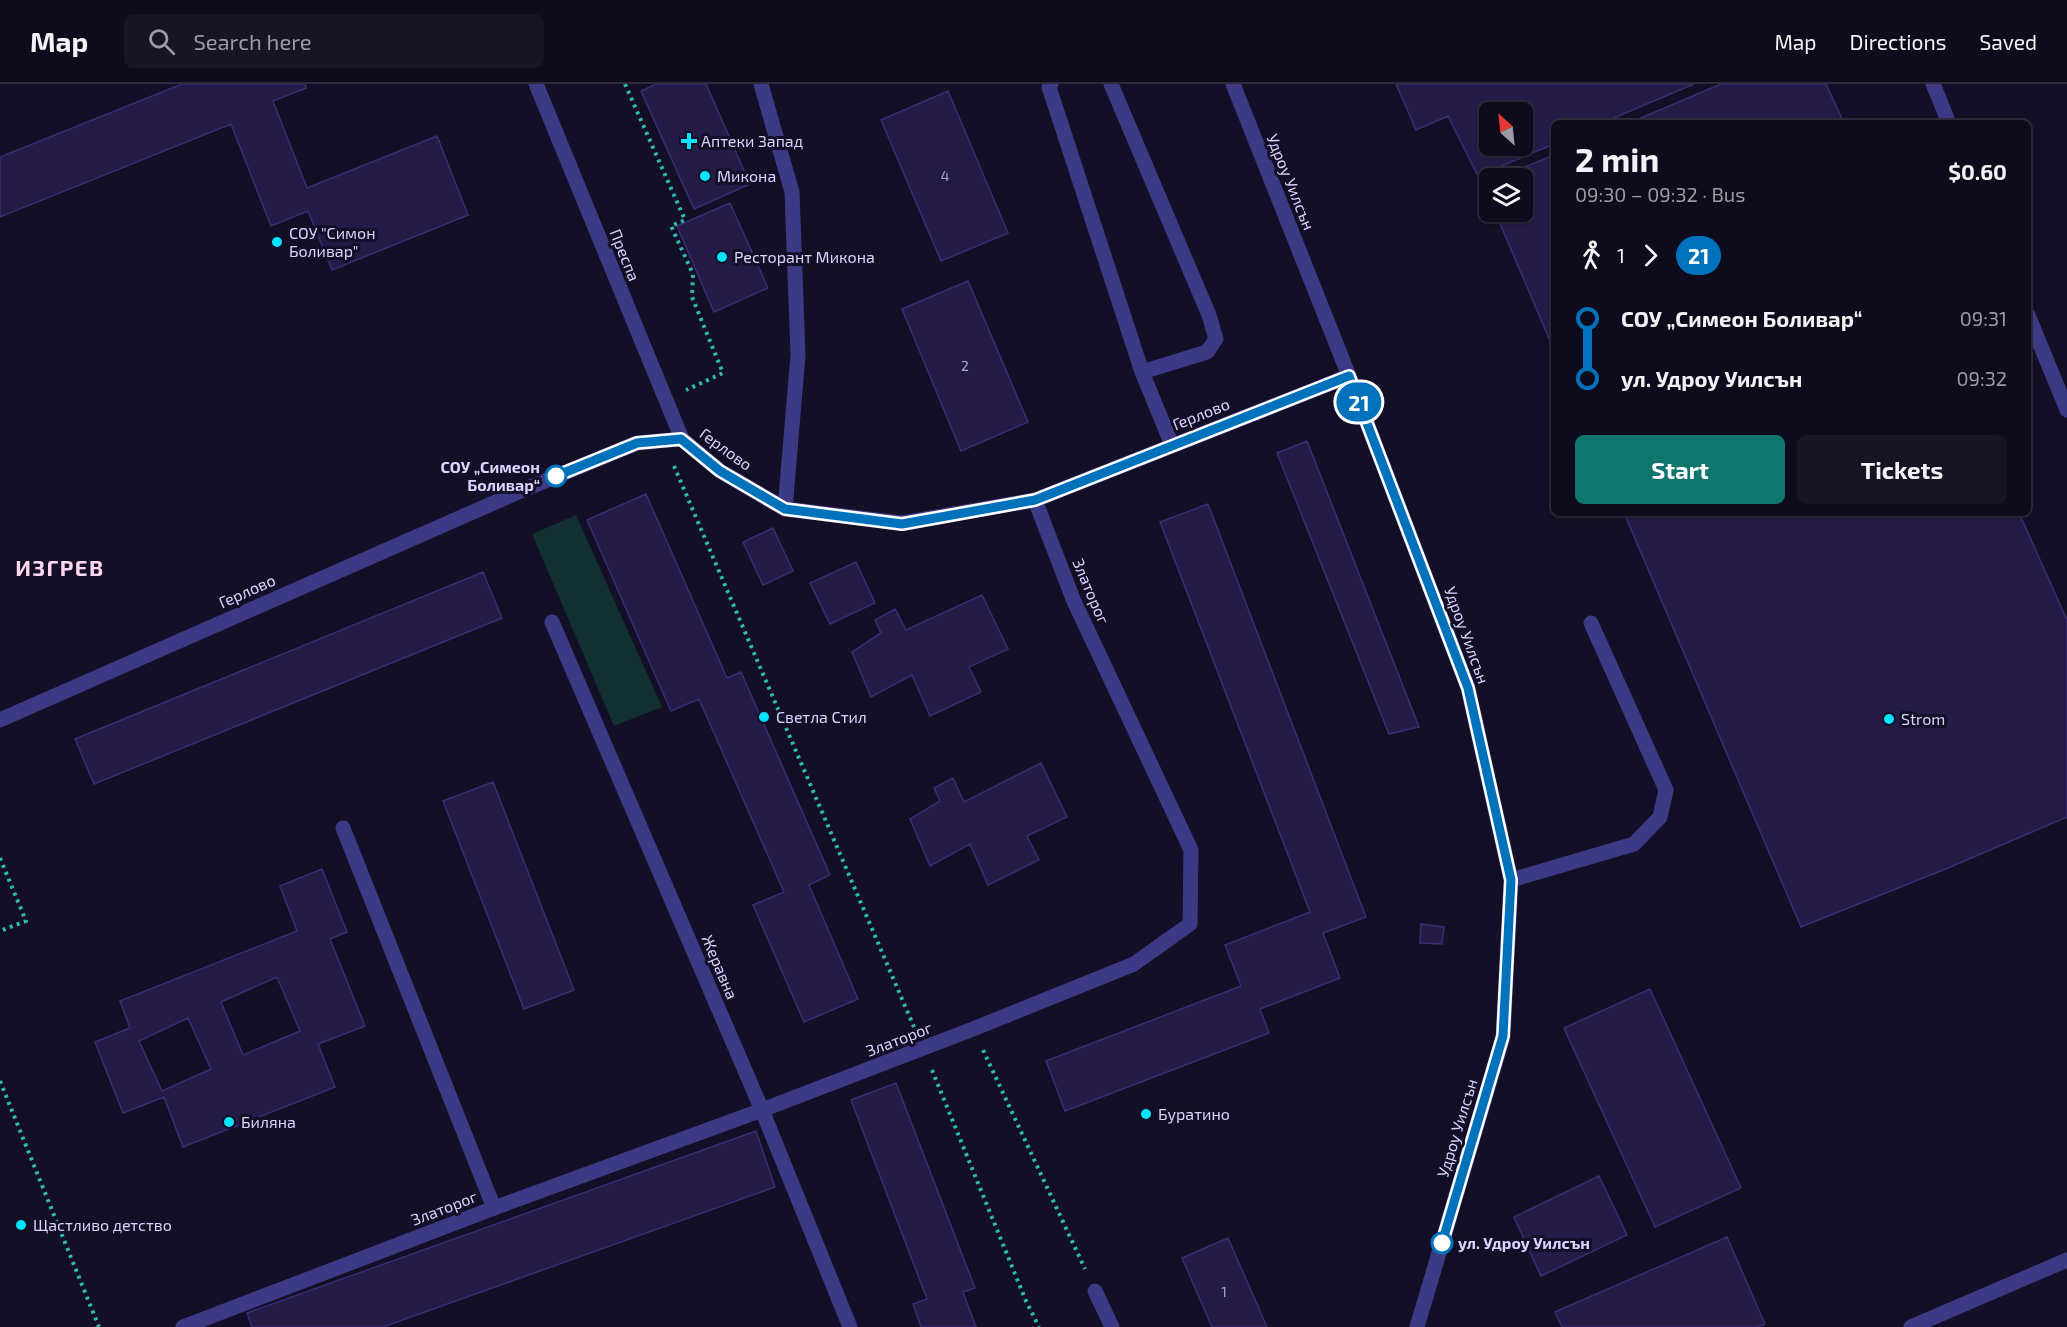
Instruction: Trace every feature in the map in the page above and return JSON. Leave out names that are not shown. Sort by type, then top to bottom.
[{"type":"street","name":"Преспа","points":[[536,84],[681,439]]},
{"type":"street","points":[[761,84],[792,192],[798,356],[785,509]]},
{"type":"street","points":[[1051,84],[1049,87],[1142,372],[1172,446]]},
{"type":"street","points":[[1111,84],[1209,315],[1216,339],[1207,352],[1142,372]]},
{"type":"street","name":"Удроу Уилсън","points":[[1233,84],[1349,376],[1468,688],[1511,880],[1503,1036],[1417,1327]]},
{"type":"street","points":[[1933,84],[1948,120]]},
{"type":"street","points":[[2031,322],[2067,410]]},
{"type":"street","name":"Герлово","points":[[0,720],[523,490],[637,443],[681,439],[720,471],[785,509],[902,524],[1035,500],[1349,376]]},
{"type":"street","name":"Златорог","points":[[183,1327],[974,1029],[1134,964],[1190,924],[1191,850],[1073,599],[1035,500]]},
{"type":"street","name":"Жеравна","points":[[552,622],[762,1110],[849,1327]]},
{"type":"street","points":[[1511,880],[1634,844],[1660,817],[1666,790],[1591,623]]},
{"type":"street","points":[[343,828],[494,1208]]},
{"type":"street","points":[[1911,1327],[2067,1260]]},
{"type":"street","points":[[1095,1292],[1112,1327]]},
{"type":"path","points":[[625,84],[685,220],[671,226],[693,274],[692,297],[723,373],[665,400]]},
{"type":"path","points":[[664,441],[918,1037]]},
{"type":"path","points":[[0,858],[26,921],[0,932]]},
{"type":"path","points":[[974,1029],[1095,1292]]},
{"type":"path","points":[[927,1059],[1026,1301],[1039,1327]]},
{"type":"path","points":[[0,1081],[99,1327]]},
{"type":"green space","points":[[576,515],[662,707],[614,726],[532,534]]},
{"type":"building","points":[[182,84],[305,84],[306,88],[273,101],[307,188],[437,136],[468,215],[332,270],[308,211],[271,226],[231,124],[0,217],[0,157]]},
{"type":"building","points":[[656,84],[706,84],[750,184],[694,209],[641,91]]},
{"type":"building","points":[[1396,84],[1694,84],[1609,120],[1551,120],[1551,145],[1533,153],[1533,102],[1479,102],[1479,156],[1526,156],[1497,168],[1479,168],[1478,176],[1448,116],[1416,130]]},
{"type":"building","points":[[1721,84],[1826,84],[1843,120],[1636,120]]},
{"type":"building","points":[[948,91],[1008,233],[941,261],[881,120]]},
{"type":"building","points":[[1551,156],[1551,343],[1499,222],[1533,222],[1533,168],[1522,168]]},
{"type":"building","name":"Ресторант Микона","points":[[730,203],[768,288],[714,312],[677,226]]},
{"type":"building","points":[[968,281],[1028,422],[961,451],[902,309]]},
{"type":"building","points":[[1307,441],[1419,727],[1389,734],[1277,453]]},
{"type":"building","points":[[646,494],[727,678],[741,672],[830,875],[809,885],[858,999],[804,1022],[753,905],[784,892],[699,699],[671,711],[587,520]]},
{"type":"building","points":[[1208,504],[1366,917],[1323,933],[1340,978],[1260,1009],[1269,1033],[1065,1111],[1046,1061],[1241,986],[1225,945],[1310,912],[1160,522]]},
{"type":"building","name":"Strom","points":[[1625,516],[2020,516],[2067,620],[2067,817],[1801,927]]},
{"type":"building","points":[[773,528],[793,571],[763,585],[743,542]]},
{"type":"building","points":[[856,562],[875,603],[830,624],[810,583]]},
{"type":"building","points":[[483,572],[502,618],[94,784],[75,739]]},
{"type":"building","points":[[982,595],[1008,649],[969,667],[981,692],[930,716],[912,675],[871,697],[852,652],[881,633],[875,620],[895,609],[906,630]]},
{"type":"building","points":[[1041,763],[1067,817],[1027,836],[1039,860],[988,885],[970,844],[930,866],[910,819],[940,801],[934,788],[953,778],[964,802]]},
{"type":"building","points":[[493,782],[574,990],[524,1009],[443,801]]},
{"type":"building","points":[[322,869],[347,932],[330,939],[365,1026],[318,1044],[335,1087],[183,1147],[164,1097],[123,1113],[95,1042],[130,1028],[120,1001],[297,931],[280,886]],"holes":[[[277,977],[300,1031],[243,1055],[221,1002]],[[188,1018],[211,1069],[162,1091],[139,1041]]]},
{"type":"building","points":[[1421,924],[1444,927],[1442,944],[1420,943]]},
{"type":"building","points":[[1650,989],[1741,1188],[1655,1227],[1564,1028]]},
{"type":"building","points":[[896,1083],[975,1288],[963,1292],[976,1327],[921,1327],[913,1304],[927,1299],[851,1100]]},
{"type":"building","points":[[756,1131],[775,1187],[383,1327],[252,1327],[247,1313]]},
{"type":"building","points":[[1599,1176],[1627,1235],[1541,1276],[1514,1217]]},
{"type":"building","points":[[1727,1237],[1765,1324],[1758,1327],[1562,1327],[1555,1312]]},
{"type":"building","points":[[1228,1238],[1267,1327],[1212,1327],[1182,1258]]},
{"type":"bus line","name":"21","points":[[556,476],[637,443],[681,439],[720,471],[785,509],[902,524],[1035,500],[1349,376],[1468,688],[1511,880],[1503,1036],[1442,1243]]},
{"type":"place","name":"Аптеки Запад","points":[[689,141]]},
{"type":"place","name":"Микона","points":[[705,176]]},
{"type":"place","name":"СОУ \"Симон Боливар\"","points":[[277,242]]},
{"type":"place","name":"Ресторант Микона","points":[[722,257]]},
{"type":"place","name":"СОУ „Симеон Боливар“","points":[[556,476]]},
{"type":"place","name":"Светла Стил","points":[[764,717]]},
{"type":"place","name":"Strom","points":[[1889,719]]},
{"type":"place","name":"Буратино","points":[[1146,1114]]},
{"type":"place","name":"Биляна","points":[[229,1122]]},
{"type":"place","name":"Щастливо детство","points":[[21,1225]]},
{"type":"place","name":"ул. Удроу Уилсън","points":[[1442,1243]]},
{"type":"district","name":"ИЗГРЕВ","points":[[60,568]]}]
